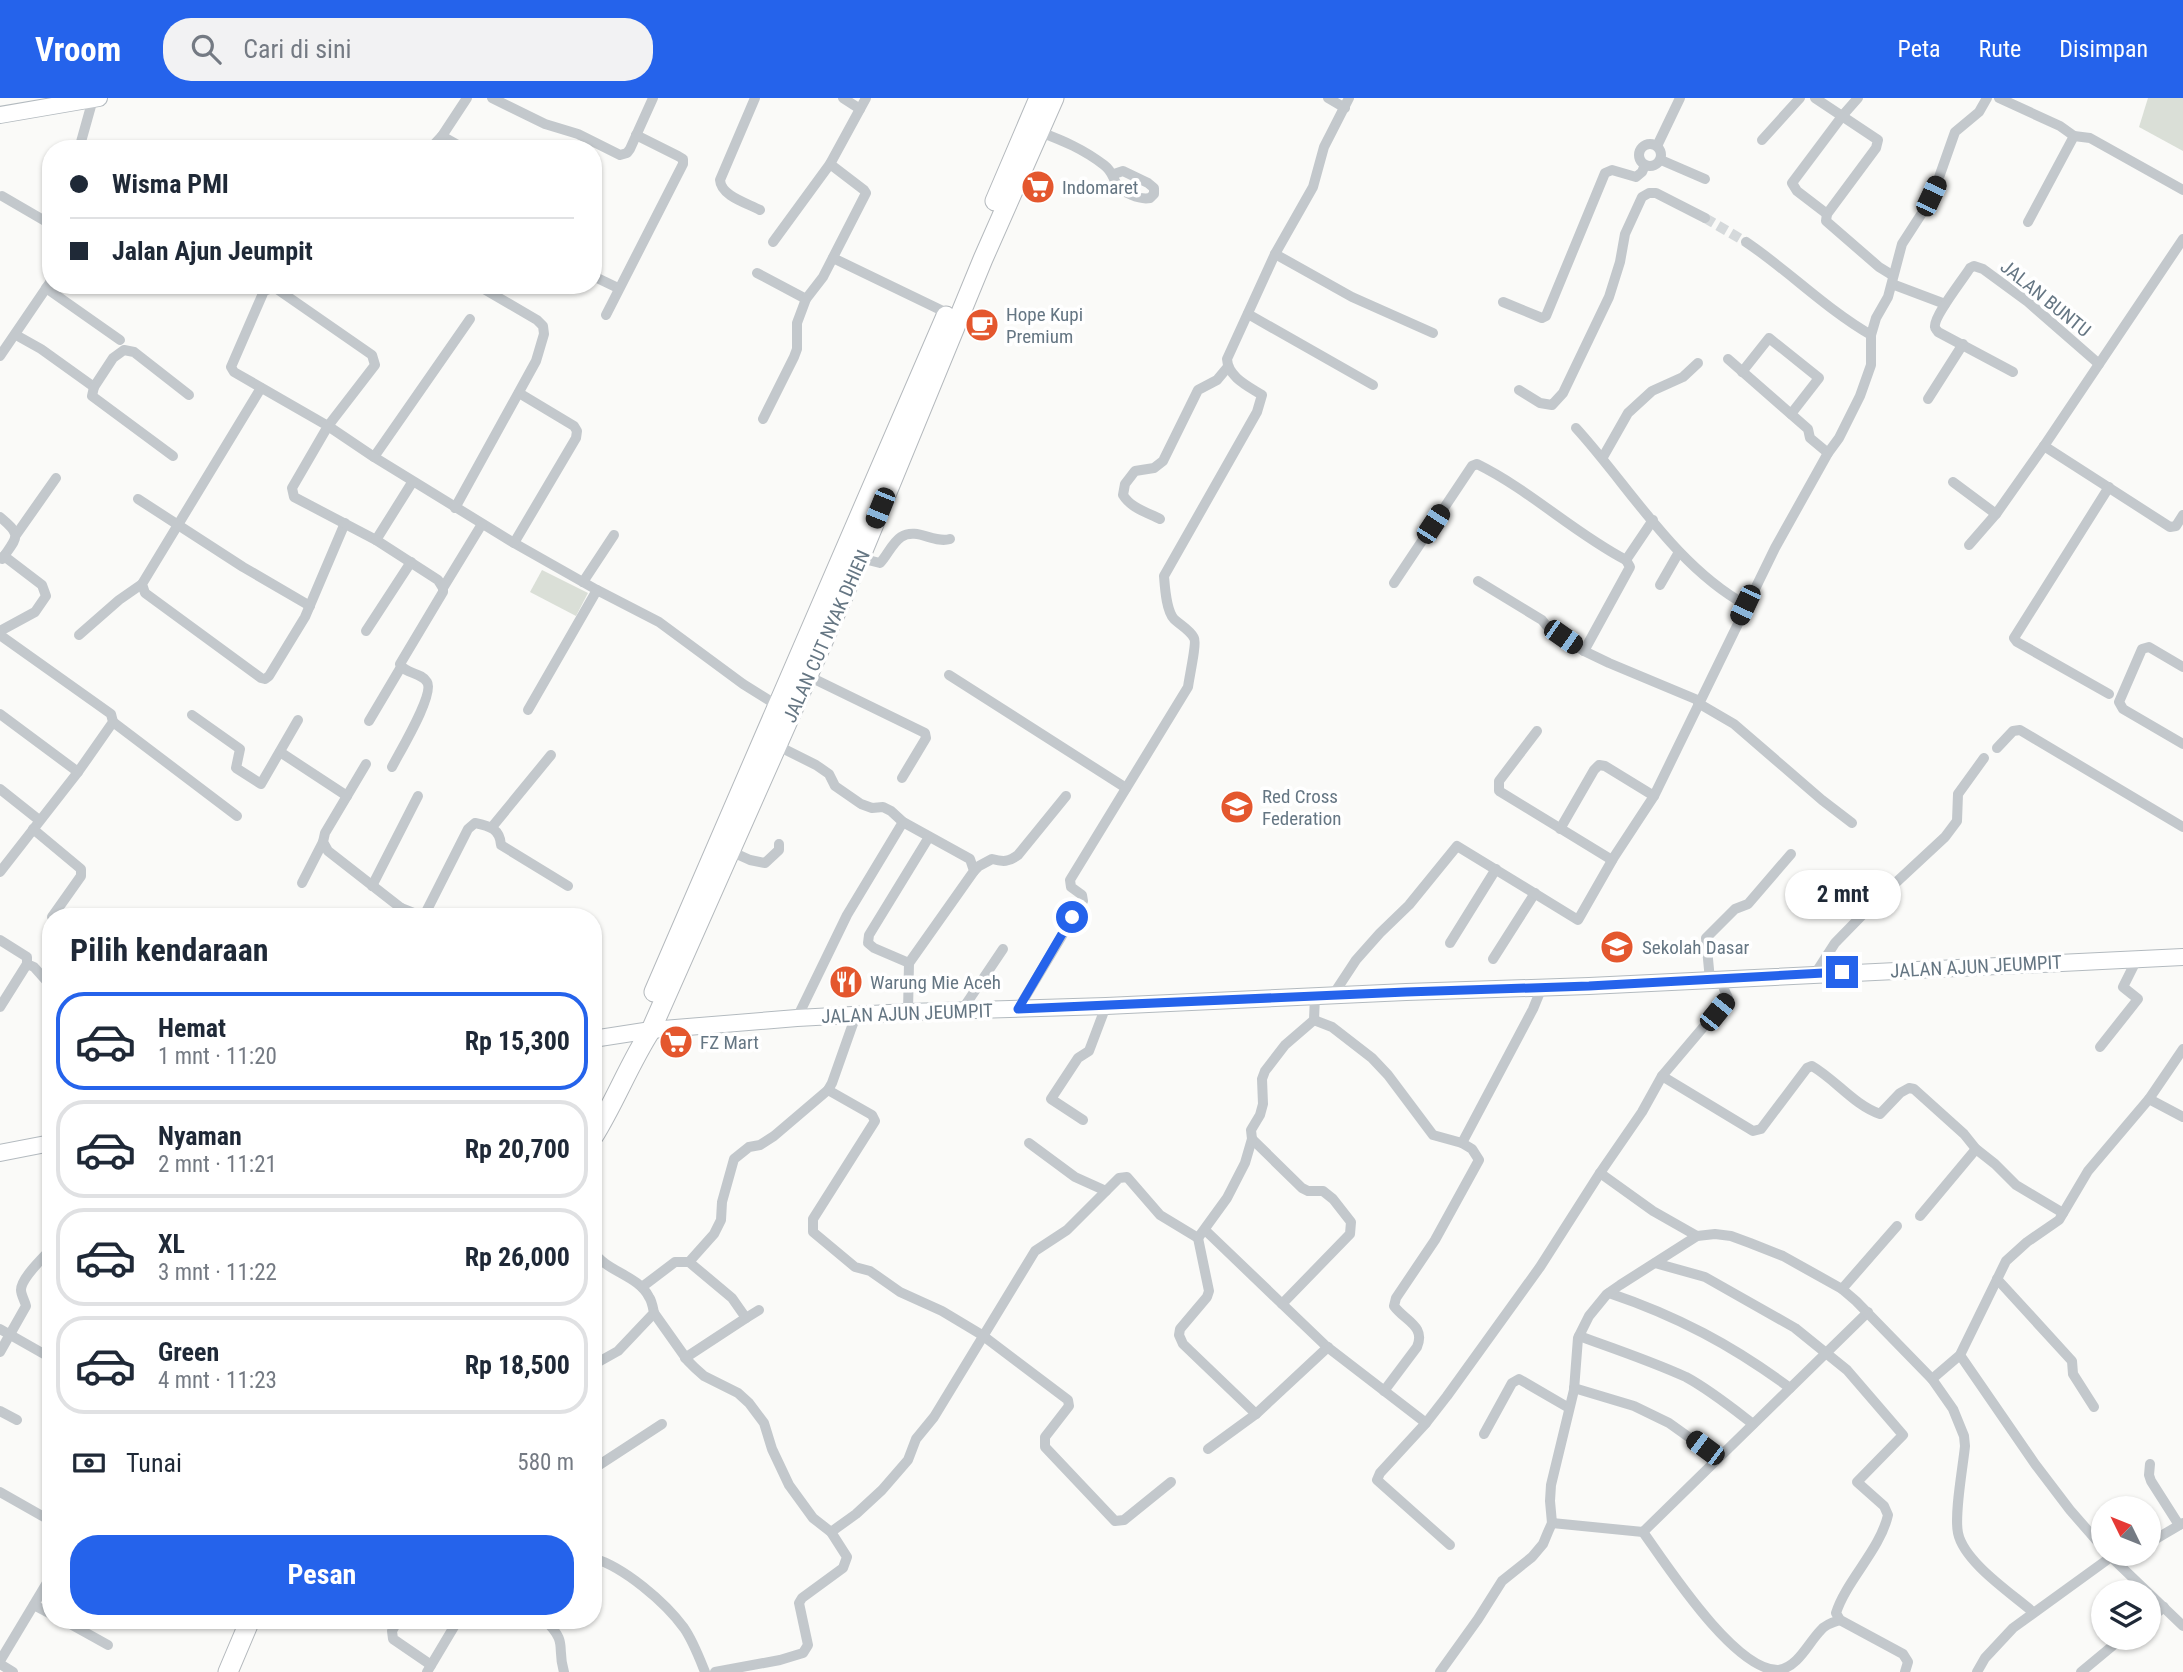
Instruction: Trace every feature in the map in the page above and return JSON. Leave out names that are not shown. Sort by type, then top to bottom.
[{"type":"highway","name":"JALAN CUT NYAK DHIEN","points":[[602,1123],[636,1053],[785,709],[947,313],[1039,98]]},
{"type":"highway","name":"JALAN CUT NYAK DHIEN","points":[[644,1031],[778,746],[785,709],[808,676],[860,558],[983,259],[1054,98]]},
{"type":"highway","points":[[229,1672],[246,1629]]},
{"type":"street","points":[[438,140],[467,98]]},
{"type":"street","points":[[492,98],[545,124],[590,140]]},
{"type":"street","points":[[602,146],[620,155],[627,153],[653,98]]},
{"type":"street","points":[[755,98],[720,180],[720,186],[760,210]]},
{"type":"street","points":[[843,98],[860,109]]},
{"type":"street","points":[[773,242],[830,163],[866,98]]},
{"type":"street","points":[[1160,519],[1133,506],[1125,499],[1122,495],[1125,484],[1135,471],[1154,468],[1163,461],[1198,390],[1217,380],[1227,368],[1227,359],[1275,254],[1313,187],[1324,147],[1347,103],[1328,98]]},
{"type":"street","points":[[1657,146],[1680,98]]},
{"type":"street","points":[[1762,140],[1800,98]]},
{"type":"street","points":[[1815,98],[1878,140],[1876,148],[1827,214],[1828,225],[1892,279],[1945,303]]},
{"type":"street","points":[[1827,214],[1797,191],[1792,183],[1858,98]]},
{"type":"street","points":[[1334,995],[1356,960],[1409,905],[1457,846],[1578,920],[1612,860],[1654,796],[1745,605],[1860,396],[1871,365],[1871,335],[1876,318],[1888,297],[1902,244],[1924,210],[1937,183],[1952,137],[1979,112],[1987,98]]},
{"type":"street","points":[[1999,98],[2060,126],[2074,136],[2090,138],[2183,190]]},
{"type":"street","points":[[0,115],[96,99],[82,140]]},
{"type":"street","points":[[1040,132],[1072,144],[1114,174]]},
{"type":"street","points":[[442,135],[450,140]]},
{"type":"street","points":[[606,315],[683,164],[683,159],[636,135]]},
{"type":"street","points":[[2028,222],[2074,136]]},
{"type":"street","points":[[1650,144],[1657,146],[1661,152],[1661,160],[1656,165],[1645,165],[1639,156],[1641,149],[1650,144]]},
{"type":"street","points":[[1661,160],[1705,179]]},
{"type":"street","points":[[763,419],[797,349],[797,323],[806,299],[823,278],[866,193],[830,163]]},
{"type":"street","points":[[1503,302],[1544,317],[1605,173],[1612,170],[1636,177],[1645,165]]},
{"type":"street","points":[[1519,390],[1541,403],[1552,405],[1563,393],[1609,297],[1625,234],[1642,197],[1656,193],[1705,218]]},
{"type":"street","points":[[2,196],[42,219]]},
{"type":"street","points":[[1969,545],[1996,514],[2044,446],[2183,239]]},
{"type":"street","points":[[1746,242],[1855,326],[1871,335]]},
{"type":"street","points":[[1275,254],[1330,286],[1433,333]]},
{"type":"street","points":[[833,258],[947,313]]},
{"type":"street","name":"JALAN BUNTU","points":[[2013,372],[1935,328],[1945,303],[1970,268],[1978,266],[2028,302],[2099,364]]},
{"type":"street","points":[[757,273],[806,299]]},
{"type":"street","points":[[602,280],[618,288]]},
{"type":"street","points":[[0,356],[42,294]]},
{"type":"street","points":[[60,294],[120,340]]},
{"type":"street","points":[[262,294],[231,367],[234,372],[328,426],[514,544],[659,622],[743,684],[785,709]]},
{"type":"street","points":[[284,294],[372,355],[375,365],[328,426],[292,488],[294,497],[376,540],[438,580],[443,587]]},
{"type":"street","points":[[455,508],[537,361],[544,334],[543,326],[537,320],[492,294]]},
{"type":"street","points":[[1248,314],[1373,385]]},
{"type":"street","points":[[374,457],[470,319]]},
{"type":"street","points":[[16,335],[41,349],[94,387]]},
{"type":"street","points":[[1742,372],[1769,338],[1819,378],[1791,414]]},
{"type":"street","points":[[1928,399],[1963,344]]},
{"type":"street","points":[[173,456],[92,396],[94,387],[113,358],[124,350],[134,352],[189,395]]},
{"type":"street","points":[[1728,359],[1808,429],[1810,439],[1828,453]]},
{"type":"street","points":[[1603,457],[1628,413],[1652,391],[1683,377],[1698,363]]},
{"type":"street","points":[[1018,1009],[1083,901],[1082,895],[1071,887],[1070,880],[1188,687],[1191,659],[1196,646],[1195,638],[1171,616],[1164,576],[1244,438],[1262,395],[1227,368]]},
{"type":"street","points":[[79,635],[142,583],[261,388]]},
{"type":"street","points":[[514,544],[576,438],[577,431],[574,426],[519,393]]},
{"type":"street","points":[[1576,428],[1603,457],[1679,552],[1727,594],[1745,605]]},
{"type":"street","points":[[2044,446],[2170,527],[2176,526],[2183,514]]},
{"type":"street","points":[[1394,583],[1472,466],[1477,464],[1564,519],[1599,546],[1626,560],[1630,567],[1584,651]]},
{"type":"street","points":[[56,478],[2,559],[42,585],[46,596],[35,612],[0,633],[111,714],[113,722],[237,816]]},
{"type":"street","points":[[376,540],[413,481]]},
{"type":"street","points":[[1953,482],[1996,514]]},
{"type":"street","points":[[2109,487],[2014,638],[2109,694]]},
{"type":"street","points":[[138,499],[243,567],[310,606]]},
{"type":"street","points":[[0,517],[15,530],[16,535]]},
{"type":"street","points":[[1626,560],[1653,520]]},
{"type":"street","points":[[142,583],[145,593],[265,679],[310,606],[345,523]]},
{"type":"street","points":[[369,720],[443,592],[443,587],[482,524]]},
{"type":"street","points":[[860,558],[880,563],[902,537],[911,535],[920,534],[943,541],[950,539]]},
{"type":"street","points":[[583,582],[614,535]]},
{"type":"street","points":[[1660,585],[1679,552]]},
{"type":"street","points":[[366,631],[411,562]]},
{"type":"street","points":[[1478,581],[1542,620],[1584,651],[1699,702],[1734,724],[1852,823]]},
{"type":"street","points":[[528,710],[597,590]]},
{"type":"street","points":[[2183,667],[2145,647],[2119,702],[2123,709],[2183,744]]},
{"type":"street","points":[[392,768],[425,703],[429,689],[423,678],[401,667]]},
{"type":"street","points":[[808,676],[925,733],[926,738],[902,778]]},
{"type":"street","points":[[949,676],[1126,788]]},
{"type":"street","points":[[0,714],[78,772]]},
{"type":"street","points":[[192,715],[240,749],[236,768],[261,784],[298,720]]},
{"type":"street","points":[[1,867],[78,772],[113,722]]},
{"type":"street","points":[[1997,748],[2013,731],[2020,730],[2183,827]]},
{"type":"street","points":[[1537,731],[1499,781],[1498,787],[1504,796],[1612,860]]},
{"type":"street","points":[[778,746],[829,774],[835,786],[861,804],[891,811],[903,822],[970,859],[974,871]]},
{"type":"street","points":[[280,752],[347,796]]},
{"type":"street","points":[[492,827],[551,755]]},
{"type":"street","points":[[1815,974],[1835,943],[1945,837],[1957,821],[1958,794],[1984,758]]},
{"type":"street","points":[[302,883],[325,833],[366,764]]},
{"type":"street","points":[[1560,829],[1599,765],[1654,796]]},
{"type":"street","points":[[0,789],[81,869],[81,876],[58,908]]},
{"type":"street","points":[[372,886],[418,796]]},
{"type":"street","points":[[908,1012],[909,963],[974,871],[992,859],[1011,861],[1066,796]]},
{"type":"street","points":[[797,1018],[847,915],[903,822]]},
{"type":"street","points":[[428,908],[468,829],[475,823],[492,827],[500,835],[501,845],[568,886]]},
{"type":"street","points":[[909,963],[874,948],[868,943],[869,935],[929,837]]},
{"type":"street","points":[[323,842],[328,851],[372,886],[393,908]]},
{"type":"street","points":[[730,851],[765,863],[779,850],[779,844]]},
{"type":"street","points":[[1450,1545],[1377,1480],[1380,1473],[1447,1396],[1540,1267],[1642,1112],[1662,1076],[1728,998],[1718,979],[1706,938],[1735,909],[1748,904],[1791,854]]},
{"type":"street","points":[[1450,943],[1496,869]]},
{"type":"street","points":[[1493,959],[1535,893]]},
{"type":"street","points":[[0,940],[27,957],[27,964],[0,1007]]},
{"type":"street","points":[[962,1010],[1003,949]]},
{"type":"street","name":"JALAN AJUN JEUMPIT","points":[[602,1038],[644,1031],[797,1018],[908,1012],[1106,1006],[2183,957]]},
{"type":"street","points":[[2100,1047],[2138,999],[2123,987],[2137,959]]},
{"type":"street","points":[[27,964],[42,976]]},
{"type":"street","points":[[1462,1143],[1542,987]]},
{"type":"street","points":[[1256,1414],[1183,1344],[1179,1335],[1180,1329],[1209,1291],[1202,1234],[1227,1198],[1245,1163],[1252,1139],[1251,1129],[1263,1104],[1262,1079],[1285,1045],[1314,1020],[1315,996]]},
{"type":"street","points":[[1083,1119],[1051,1099],[1078,1058],[1089,1051],[1106,1006]]},
{"type":"street","points":[[689,1262],[714,1234],[721,1220],[722,1202],[734,1159],[749,1147],[760,1145],[774,1136],[828,1090],[856,1015]]},
{"type":"street","points":[[1314,1020],[1332,1027],[1372,1058],[1433,1135],[1462,1143],[1472,1149],[1479,1160],[1435,1240],[1396,1298],[1394,1306],[1419,1329],[1421,1338],[1384,1391]]},
{"type":"street","points":[[1932,1379],[1960,1355],[2006,1261],[2014,1252],[2059,1220],[2088,1171],[2149,1099],[2183,1049]]},
{"type":"street","points":[[1662,1076],[1754,1131],[1761,1129],[1807,1068],[1812,1066],[1869,1111],[1880,1114],[1900,1093],[1909,1088],[1914,1089],[2016,1185],[2063,1213]]},
{"type":"street","points":[[828,1090],[872,1115],[875,1121],[813,1219],[813,1232],[855,1267],[870,1271],[901,1292],[942,1311],[982,1335],[1069,1400],[1069,1406],[1045,1437],[1045,1447],[1115,1521],[1124,1520],[1171,1482]]},
{"type":"street","points":[[2149,1099],[2183,1116]]},
{"type":"street","points":[[1252,1139],[1302,1188],[1308,1191],[1323,1191],[1328,1195],[1350,1222],[1350,1234],[1282,1304]]},
{"type":"street","points":[[1029,1143],[1075,1177],[1106,1191]]},
{"type":"street","points":[[0,1153],[42,1145]]},
{"type":"street","points":[[1920,1216],[1976,1149]]},
{"type":"street","points":[[1600,1173],[1645,1206],[1697,1236]]},
{"type":"street","points":[[831,1532],[882,1490],[908,1460],[916,1439],[934,1417],[1035,1251],[1067,1230],[1119,1178],[1126,1177],[1160,1215],[1202,1234],[1328,1347],[1426,1423]]},
{"type":"street","points":[[1842,1289],[1897,1226]]},
{"type":"street","points":[[1440,1672],[1502,1581],[1532,1558],[1541,1547],[1552,1523],[1551,1485],[1574,1388],[1579,1336],[1589,1316],[1609,1293],[1654,1263],[1697,1236],[1715,1234],[1783,1256],[1842,1289],[1868,1312],[1932,1379],[1953,1409],[1964,1436],[1957,1522],[1959,1539],[1966,1552],[1983,1569],[2033,1612]]},
{"type":"street","points":[[0,1352],[5,1332],[26,1306],[21,1286],[42,1258]]},
{"type":"street","points":[[602,1260],[642,1287],[649,1297],[654,1313],[685,1358],[704,1376],[738,1393],[749,1403],[764,1423],[772,1449],[789,1485],[813,1518],[831,1532],[847,1557],[844,1568],[802,1598],[799,1603],[808,1645],[803,1653],[715,1672]]},
{"type":"street","points":[[642,1287],[675,1262],[689,1262],[732,1298],[746,1318]]},
{"type":"street","points":[[1654,1263],[1705,1277],[1795,1328],[1847,1370],[1903,1435],[1857,1482],[1884,1506],[1888,1515],[1866,1562],[1839,1603],[1836,1613],[1840,1620],[1903,1654],[1908,1662],[1905,1672]]},
{"type":"street","points":[[1997,1279],[2072,1362],[2073,1374],[2094,1407]]},
{"type":"street","points":[[1609,1293],[1648,1307],[1712,1336],[1752,1360],[1790,1388]]},
{"type":"street","points":[[685,1358],[759,1310]]},
{"type":"street","points":[[1643,1532],[1868,1312]]},
{"type":"street","points":[[602,1360],[618,1351],[654,1313]]},
{"type":"street","points":[[5,1332],[42,1353]]},
{"type":"street","points":[[1579,1336],[1687,1378],[1723,1400],[1753,1424]]},
{"type":"street","points":[[1208,1449],[1256,1414],[1328,1347]]},
{"type":"street","points":[[1960,1355],[2035,1464],[2091,1534]]},
{"type":"street","points":[[1484,1434],[1512,1383],[1519,1379],[1569,1408]]},
{"type":"street","points":[[1574,1388],[1634,1406],[1669,1423],[1718,1458]]},
{"type":"street","points":[[0,1411],[18,1420]]},
{"type":"street","points":[[602,1463],[662,1424]]},
{"type":"street","points":[[2150,1464],[2151,1481],[2181,1524],[2161,1536]]},
{"type":"street","points":[[0,1492],[42,1516]]},
{"type":"street","points":[[1552,1523],[1643,1532],[1712,1628],[1744,1657],[1764,1670],[1781,1670],[1796,1661],[1823,1627],[1840,1620]]},
{"type":"street","points":[[602,1563],[624,1574],[660,1602],[683,1627],[705,1672]]},
{"type":"street","points":[[1977,1672],[2001,1640],[2033,1612],[2097,1566]]},
{"type":"street","points":[[2121,1566],[2183,1626]]},
{"type":"street","points":[[13,1672],[0,1662],[42,1592]]},
{"type":"street","points":[[34,1605],[42,1609]]},
{"type":"street","points":[[2161,1611],[2165,1608]]},
{"type":"street","points":[[79,1629],[108,1645]]},
{"type":"street","points":[[393,1629],[393,1639],[429,1668],[453,1629]]},
{"type":"street","points":[[553,1629],[560,1637],[564,1672]]},
{"type":"street","points":[[2081,1672],[2108,1650]]},
{"type":"shaded area","points":[[2148,98],[2183,98],[2183,151],[2139,127]]},
{"type":"shaded area","points":[[542,570],[588,593],[576,616],[530,592]]},
{"type":"tunnel","points":[[1705,218],[1746,242]]},
{"type":"place","name":"Indomaret","points":[[1038,187]]},
{"type":"place","name":"Hope Kupi Premium","points":[[982,325]]},
{"type":"place","name":"Red Cross Federation","points":[[1237,807]]},
{"type":"place","name":"Sekolah Dasar","points":[[1617,947]]},
{"type":"place","name":"Warung Mie Aceh","points":[[846,982]]},
{"type":"place","name":"FZ Mart","points":[[676,1042]]},
{"type":"route","points":[[1072,917],[1018,1009],[1589,986],[1842,972]]}]
